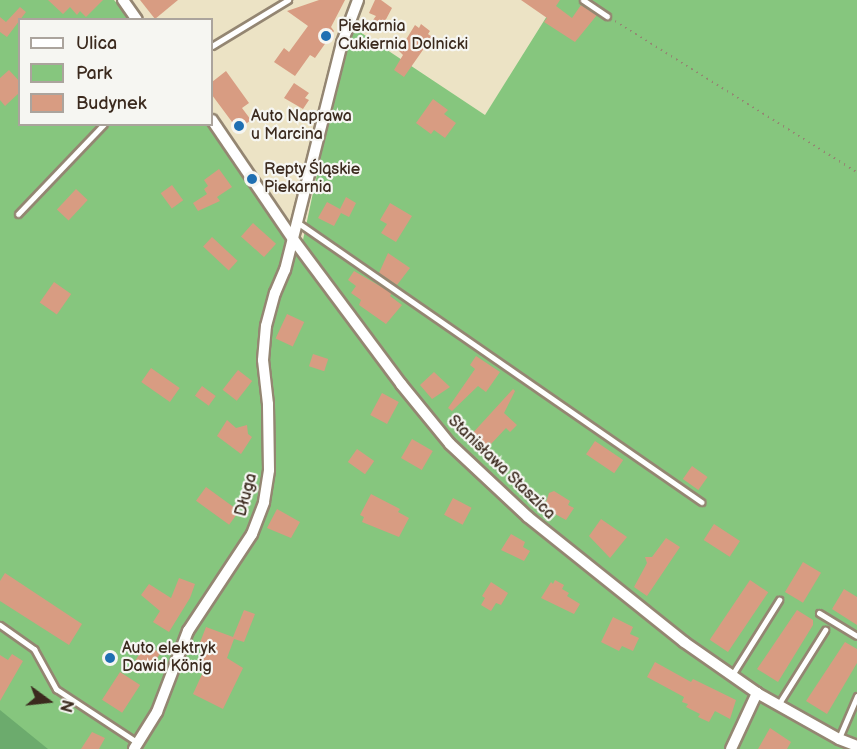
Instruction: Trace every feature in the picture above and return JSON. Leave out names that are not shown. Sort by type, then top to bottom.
[{"type":"street","points":[[123,0],[136,18]]},
{"type":"street","name":"Długa","points":[[136,746],[157,711],[188,631],[252,534],[264,502],[269,470],[268,404],[263,360],[269,314],[285,270],[342,43],[358,0]]},
{"type":"street","name":"Stanisława Staszica","points":[[213,121],[293,238],[401,384],[450,444],[537,524],[676,636],[731,677],[839,739],[857,746]]},
{"type":"street","points":[[731,749],[757,693]]},
{"type":"lane","points":[[213,45],[288,0]]},
{"type":"lane","points":[[583,0],[607,16]]},
{"type":"lane","points":[[18,214],[102,126]]},
{"type":"lane","points":[[297,222],[702,502]]},
{"type":"lane","points":[[731,677],[779,600]]},
{"type":"lane","points":[[819,613],[857,636]]},
{"type":"lane","points":[[0,625],[34,649],[56,689],[136,746]]},
{"type":"lane","points":[[778,705],[825,630]]},
{"type":"lane","points":[[839,739],[857,696]]},
{"type":"path","points":[[607,16],[857,172]]},
{"type":"green space","points":[[0,0],[114,0],[130,18],[18,18],[18,126],[208,126],[300,254],[338,75],[354,28],[485,115],[557,0],[857,0],[857,749],[0,749]]},
{"type":"green space","points":[[0,710],[48,749],[0,749]]},
{"type":"building","points":[[48,0],[103,0],[86,17],[80,11],[77,15],[70,7],[63,14]]},
{"type":"building","points":[[140,0],[178,0],[156,18]]},
{"type":"building","points":[[319,0],[345,0],[331,27],[334,31],[315,58],[310,55],[295,76],[274,62],[284,48],[289,52],[308,26],[287,11]]},
{"type":"building","points":[[375,0],[381,0],[392,8],[383,25],[373,20],[376,16],[369,13]]},
{"type":"building","points":[[521,0],[560,0],[556,6],[572,18],[581,5],[597,15],[575,42],[544,22],[547,18]]},
{"type":"building","points":[[20,7],[26,12],[21,18],[18,18],[18,23],[7,37],[0,32],[0,17],[6,22]]},
{"type":"building","points":[[421,24],[430,31],[428,34],[432,37],[404,77],[394,70],[403,55],[399,51],[415,25],[419,28]]},
{"type":"building","points":[[9,70],[18,80],[18,94],[5,106],[0,100],[0,78]]},
{"type":"building","points":[[226,71],[249,103],[242,108],[251,120],[238,130],[213,96],[213,81]]},
{"type":"building","points":[[294,83],[309,93],[305,98],[309,100],[303,109],[284,98]]},
{"type":"building","points":[[433,99],[448,110],[444,114],[456,123],[445,138],[434,130],[431,134],[416,123]]},
{"type":"building","points":[[219,169],[232,187],[217,197],[220,201],[198,211],[193,203],[207,194],[204,189],[208,186],[204,180]]},
{"type":"building","points":[[172,185],[183,200],[172,209],[161,193]]},
{"type":"building","points":[[76,189],[88,200],[69,220],[57,209]]},
{"type":"building","points":[[346,197],[356,203],[349,217],[341,213],[334,226],[318,218],[327,202],[340,209]]},
{"type":"building","points":[[390,203],[412,216],[396,242],[381,233],[387,224],[380,220]]},
{"type":"building","points":[[253,223],[276,244],[264,257],[241,236]]},
{"type":"building","points":[[212,237],[238,261],[229,270],[203,247]]},
{"type":"building","points":[[388,253],[410,268],[397,285],[379,273]]},
{"type":"building","points":[[354,271],[392,293],[390,296],[402,305],[386,324],[359,305],[361,300],[351,293],[356,286],[348,280]]},
{"type":"building","points":[[54,282],[71,294],[57,315],[40,302]]},
{"type":"building","points":[[287,314],[304,322],[293,347],[276,338]]},
{"type":"building","points":[[313,354],[328,359],[324,371],[309,366]]},
{"type":"building","points":[[476,356],[500,372],[486,392],[478,386],[452,411],[448,408],[475,369],[470,365]]},
{"type":"building","points":[[151,368],[180,388],[170,402],[141,382]]},
{"type":"building","points":[[238,370],[252,381],[237,401],[223,390]]},
{"type":"building","points":[[434,372],[450,387],[432,399],[420,385]]},
{"type":"building","points":[[202,386],[216,396],[209,406],[195,396]]},
{"type":"building","points":[[513,389],[515,391],[504,413],[517,425],[510,432],[506,428],[491,444],[489,442],[483,448],[470,436]]},
{"type":"building","points":[[382,393],[399,402],[387,424],[370,415]]},
{"type":"building","points":[[227,420],[236,428],[247,425],[248,434],[252,437],[241,454],[217,436]]},
{"type":"building","points":[[412,439],[433,451],[422,470],[401,458]]},
{"type":"building","points":[[595,441],[623,460],[614,473],[586,454]]},
{"type":"building","points":[[357,449],[374,461],[365,474],[348,462]]},
{"type":"building","points":[[692,466],[708,477],[698,490],[683,479]]},
{"type":"building","points":[[206,487],[239,511],[229,525],[196,501]]},
{"type":"building","points":[[554,491],[570,501],[568,505],[574,508],[566,520],[544,508],[549,493]]},
{"type":"building","points":[[371,494],[400,509],[398,512],[409,518],[399,537],[362,522],[364,517],[360,515]]},
{"type":"building","points":[[453,498],[472,508],[463,525],[444,515]]},
{"type":"building","points":[[277,509],[300,522],[291,538],[267,528]]},
{"type":"building","points":[[601,519],[627,537],[610,558],[589,536]]},
{"type":"building","points":[[714,524],[740,541],[730,557],[704,540]]},
{"type":"building","points":[[511,534],[525,542],[523,547],[530,551],[524,561],[501,550]]},
{"type":"building","points":[[666,538],[680,547],[647,596],[634,587],[647,563],[645,557],[652,557]]},
{"type":"building","points":[[803,562],[821,573],[803,603],[785,592]]},
{"type":"building","points":[[5,573],[82,624],[69,645],[0,601],[0,581]]},
{"type":"building","points":[[179,578],[195,584],[190,598],[169,632],[153,622],[160,611],[141,595],[149,584],[171,598]]},
{"type":"building","points":[[555,580],[564,585],[562,589],[569,593],[567,596],[580,604],[574,614],[541,598],[551,582],[553,584]]},
{"type":"building","points":[[750,580],[768,592],[728,652],[710,640]]},
{"type":"building","points":[[491,582],[508,593],[501,605],[496,603],[491,611],[481,605],[485,598],[482,596]]},
{"type":"building","points":[[844,589],[857,597],[857,625],[832,609]]},
{"type":"building","points":[[244,610],[255,614],[244,642],[234,639],[227,658],[243,668],[223,709],[193,694],[203,672],[195,668],[203,647],[199,645],[206,627],[233,637]]},
{"type":"building","points":[[797,610],[813,620],[813,625],[778,682],[757,669]]},
{"type":"building","points":[[613,617],[633,627],[630,634],[639,638],[633,651],[622,646],[619,651],[601,642]]},
{"type":"building","points":[[845,642],[857,649],[857,663],[827,714],[806,701]]},
{"type":"building","points":[[146,644],[160,653],[150,669],[136,660]]},
{"type":"building","points":[[12,654],[23,661],[0,701],[0,655],[8,660]]},
{"type":"building","points":[[655,662],[691,682],[693,679],[736,700],[730,719],[715,711],[709,722],[698,717],[700,714],[686,707],[688,704],[682,702],[684,697],[647,677]]},
{"type":"building","points":[[120,672],[140,685],[122,713],[102,700]]},
{"type":"building","points":[[770,728],[791,742],[787,749],[758,749]]},
{"type":"building","points":[[92,732],[105,738],[99,749],[81,749]]},
{"type":"place","name":"Piekarnia Cukiernia Dolnicki","points":[[326,36]]},
{"type":"place","name":"Auto Naprawa u Marcina","points":[[239,126]]},
{"type":"place","name":"Repty Śląskie Piekarnia","points":[[252,179]]},
{"type":"place","name":"Auto elektryk Dawid König","points":[[110,658]]}]
